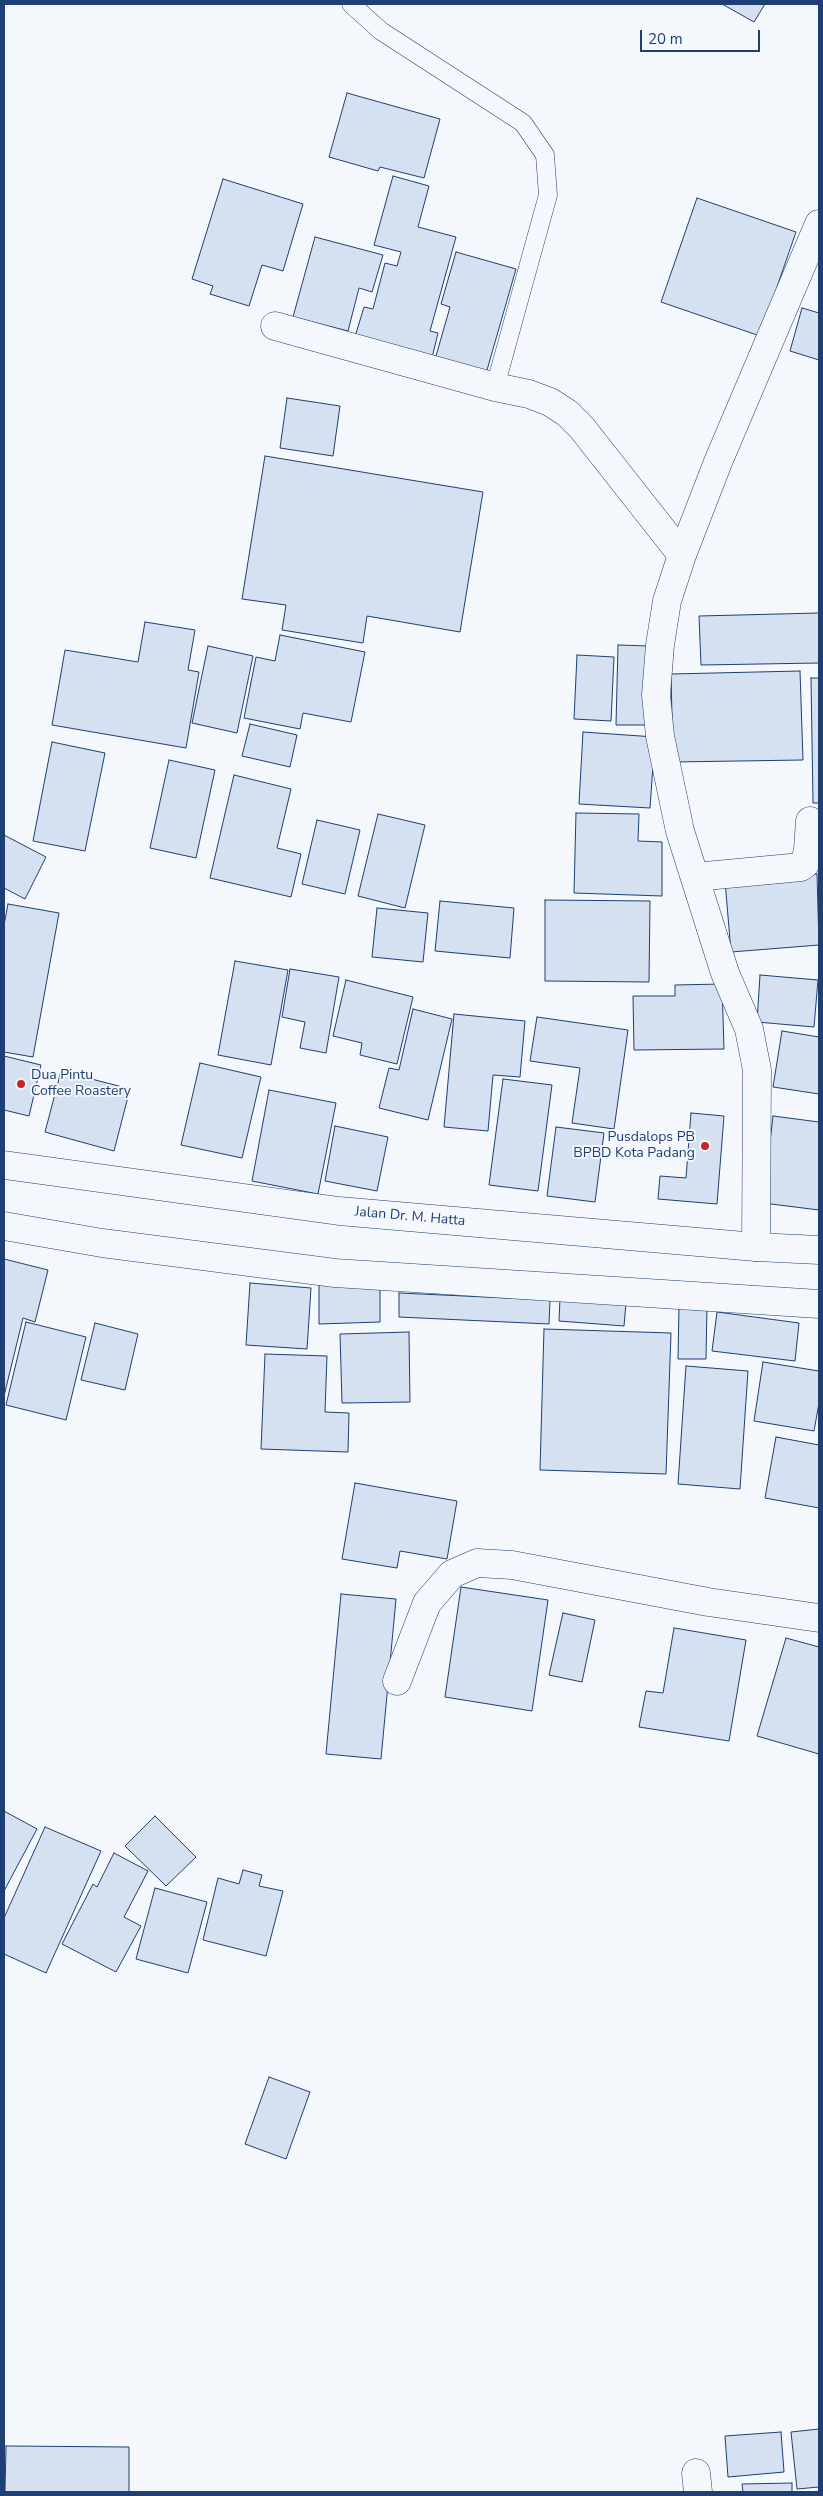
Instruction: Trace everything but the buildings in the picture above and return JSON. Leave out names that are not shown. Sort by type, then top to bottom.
[{"type":"street","points":[[756,1247],[758,1070],[749,1029],[725,973],[680,831],[660,736],[656,695],[660,645],[667,601],[682,556],[718,462],[819,224]]},
{"type":"street","points":[[275,326],[495,387],[529,394],[567,412],[682,556]]},
{"type":"street","points":[[695,877],[801,867],[805,864],[808,849],[810,821]]},
{"type":"street","name":"Jalan Dr. M. Hatta","points":[[4,1165],[339,1211],[756,1247],[819,1250]]},
{"type":"street","points":[[4,1226],[102,1243],[334,1273],[819,1304]]},
{"type":"street","points":[[396,1681],[427,1603],[452,1574],[477,1563],[512,1565],[708,1602],[819,1618]]},
{"type":"lane","points":[[352,4],[381,32],[523,123],[545,155],[548,195],[495,387]]},
{"type":"place","name":"Dua Pintu Coffee Roastery","points":[[21,1084]]},
{"type":"place","name":"Pusdalops PB BPBD Kota Padang","points":[[705,1146]]}]
